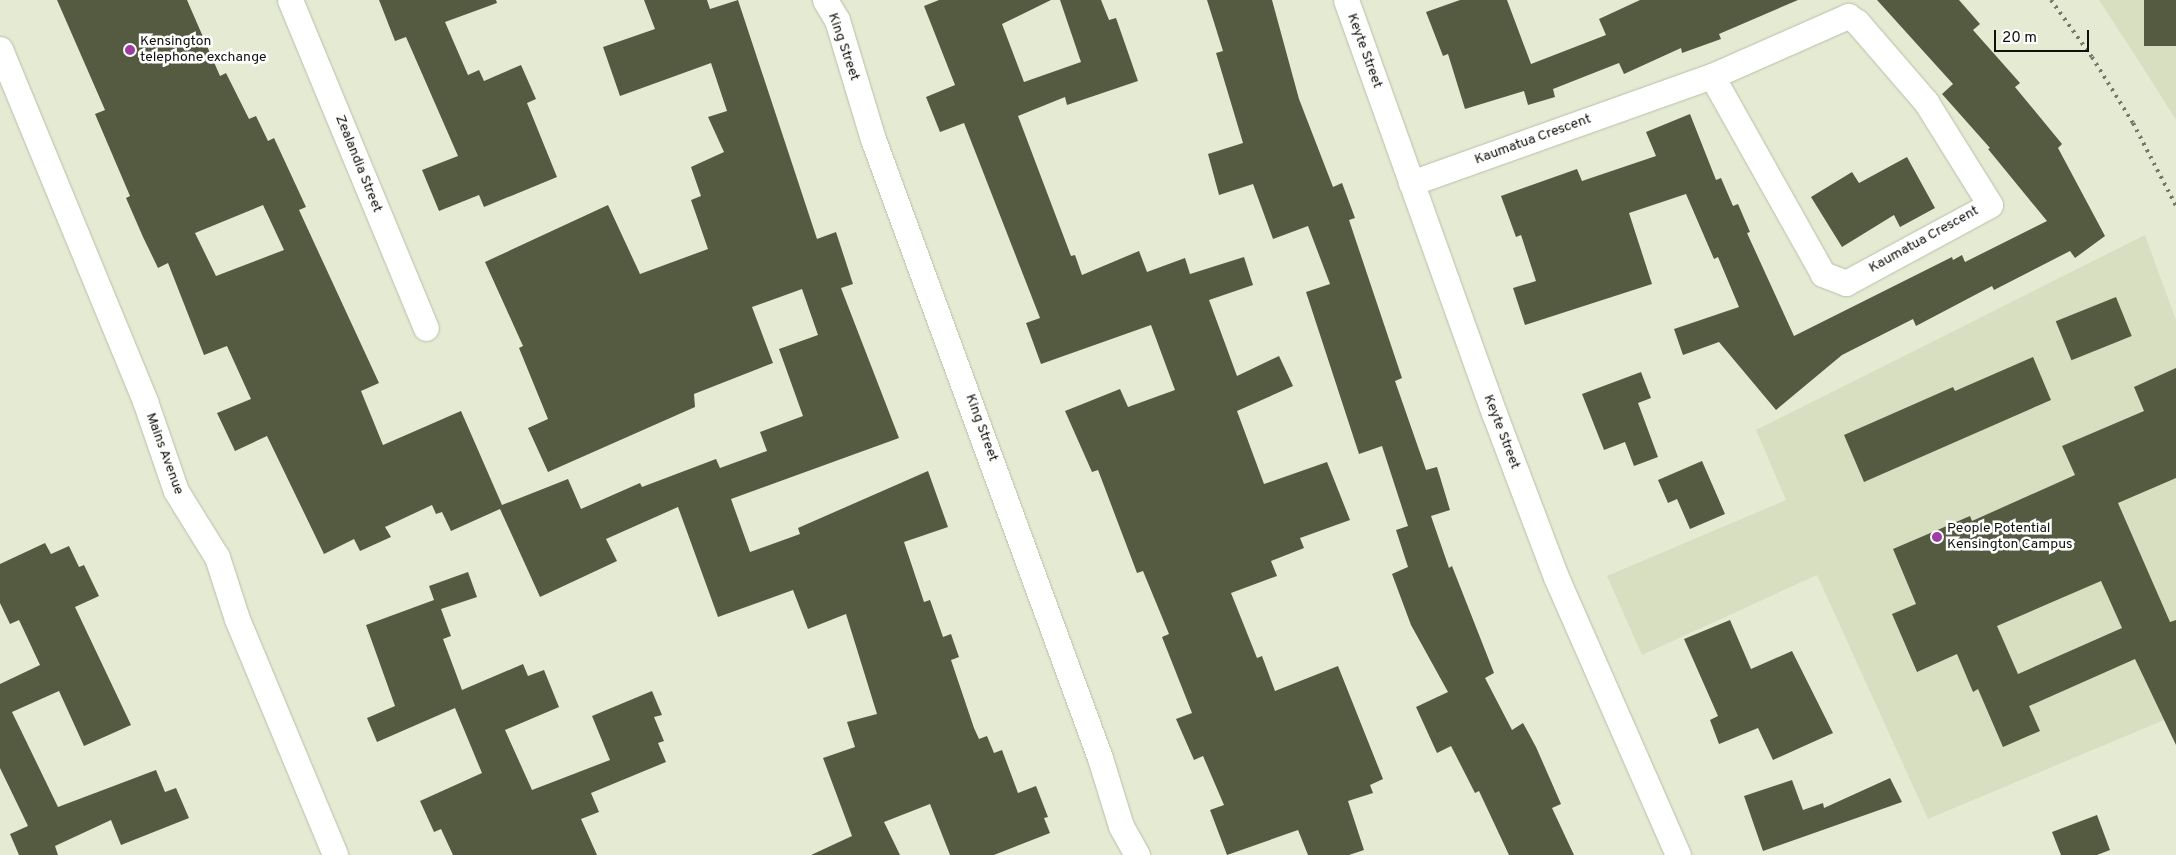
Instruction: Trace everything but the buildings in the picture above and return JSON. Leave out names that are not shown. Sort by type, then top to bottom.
[{"type":"street","name":"Zealandia Street","points":[[290,0],[426,328]]},
{"type":"street","name":"King Street","points":[[825,0],[837,20],[873,139],[1090,730],[1121,826],[1137,855]]},
{"type":"street","name":"Keyte Street","points":[[1346,0],[1411,183],[1556,577],[1678,855]]},
{"type":"street","name":"Kaumatua Crescent","points":[[1411,183],[1712,76],[1848,16],[1857,22],[1926,102],[1990,205],[1846,283],[1823,274],[1712,76]]},
{"type":"street","name":"Mains Avenue","points":[[0,49],[145,401],[176,491],[217,557],[237,618],[335,855]]},
{"type":"shaded area","points":[[2099,0],[2176,0],[2176,120],[2142,66]]},
{"type":"shaded area","name":"People Potential Kensington Campus","points":[[2145,235],[2176,320],[2176,715],[1928,819],[1817,575],[1642,655],[1607,576],[1786,500],[1756,430]]},
{"type":"railway","points":[[2051,0],[2092,57],[2133,123],[2176,206]]},
{"type":"place","name":"Kensington telephone exchange","points":[[130,50]]},
{"type":"place","name":"People Potential Kensington Campus","points":[[1937,537]]}]
